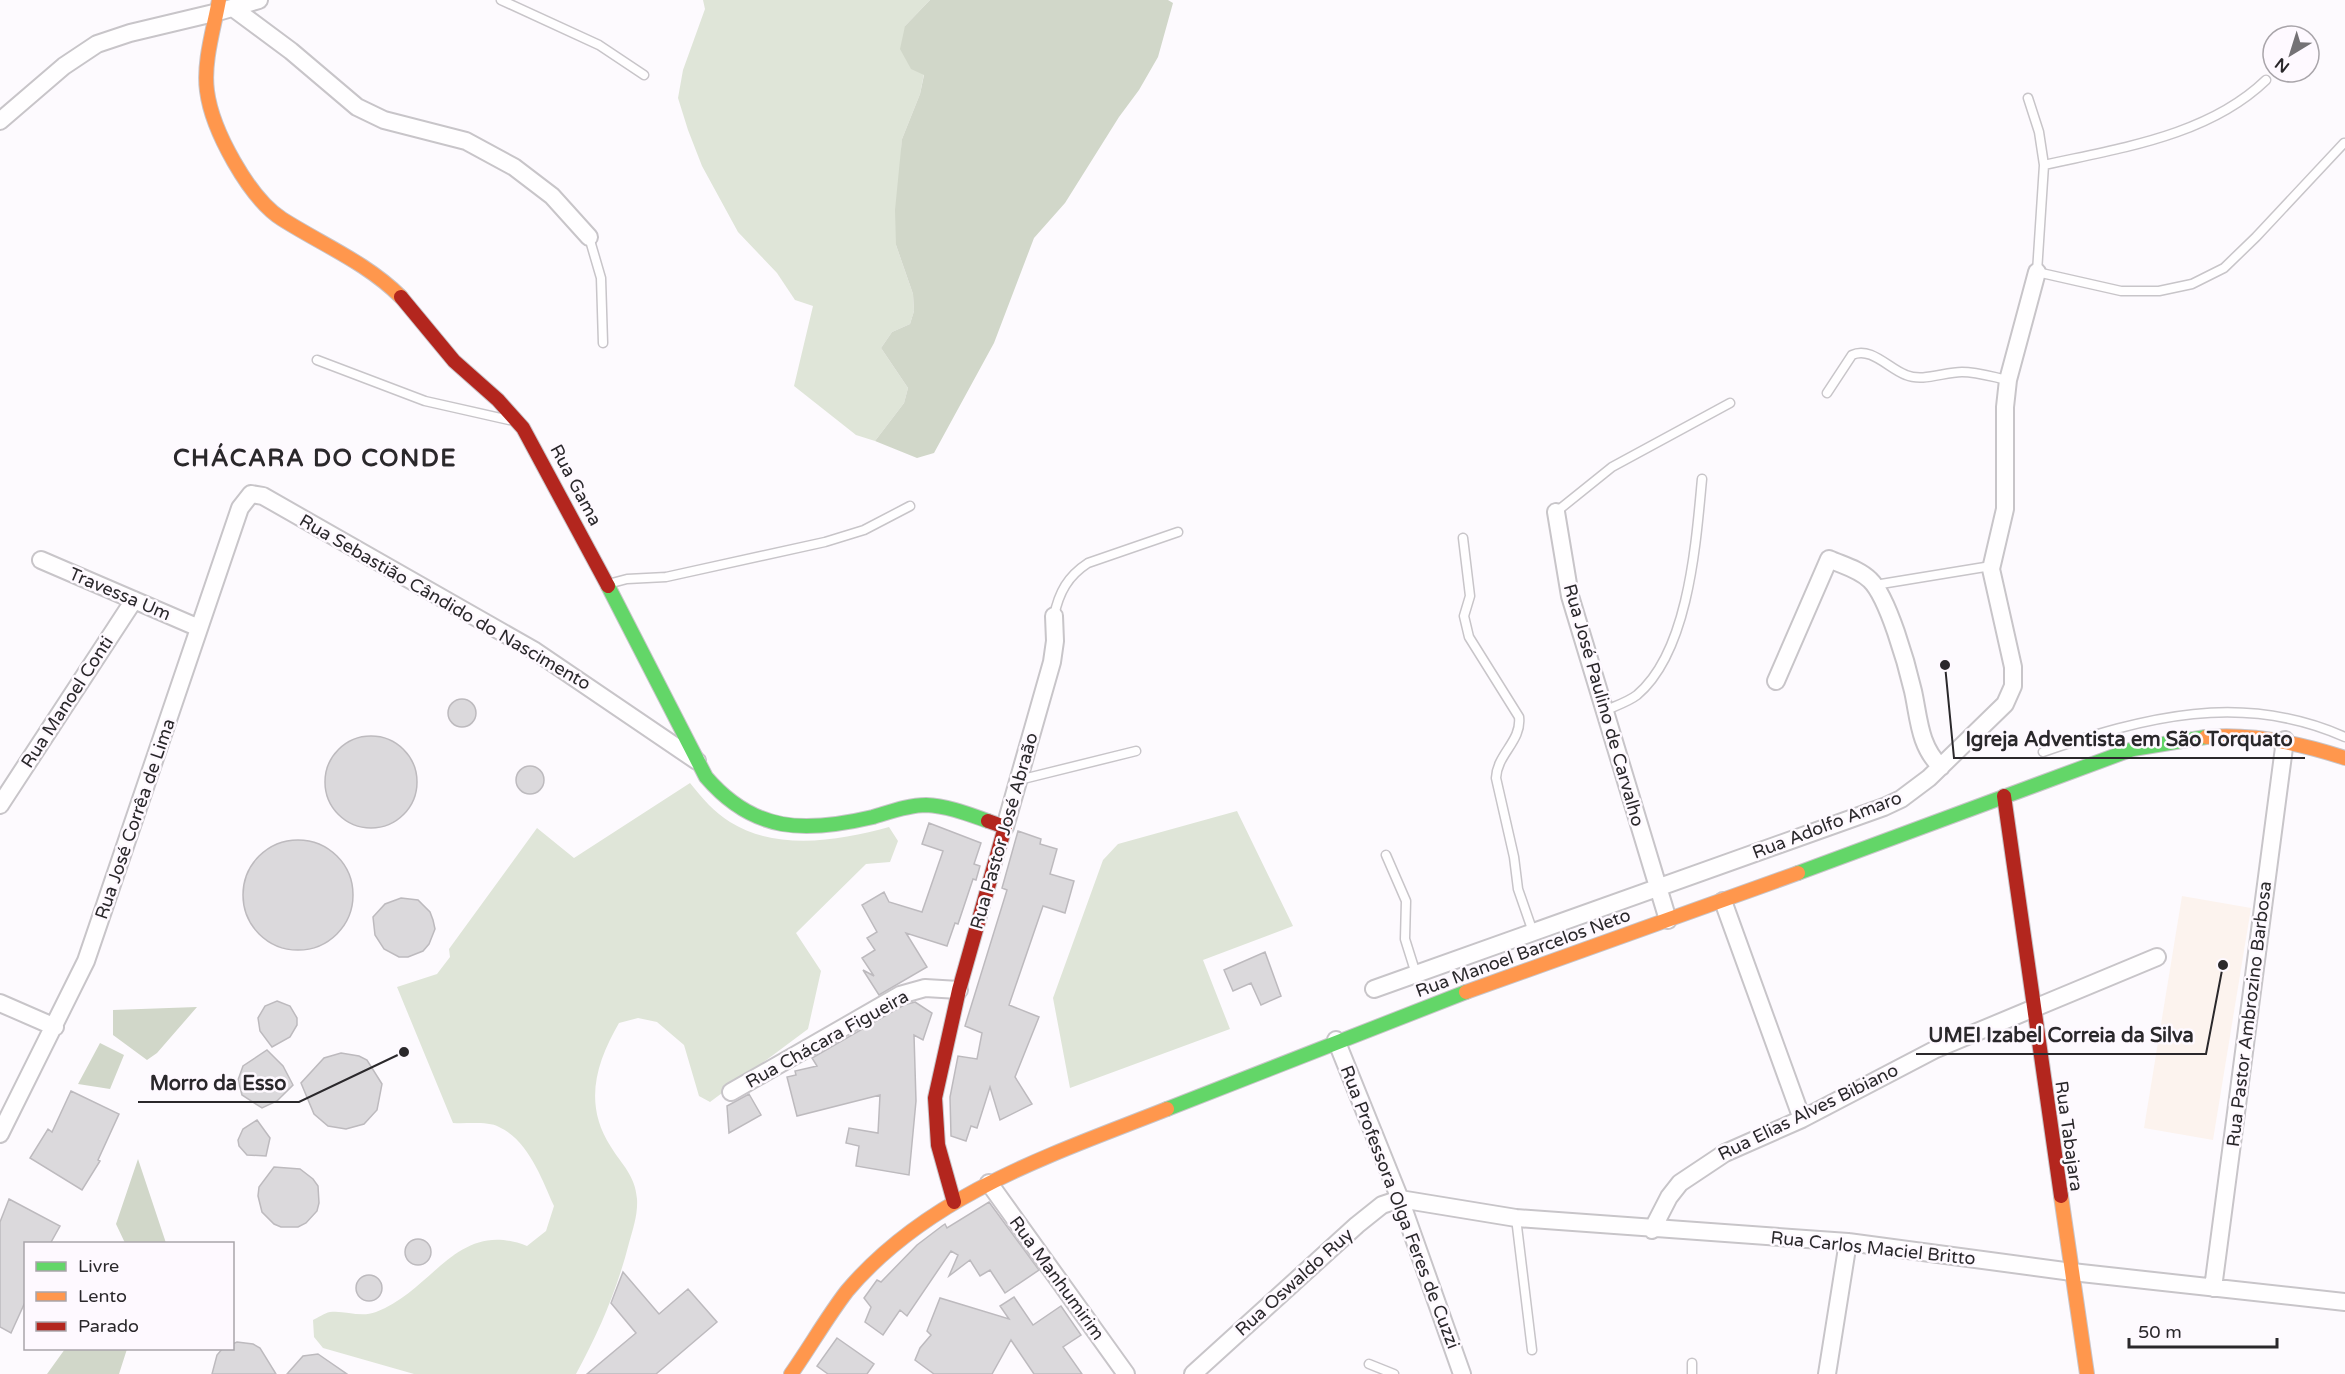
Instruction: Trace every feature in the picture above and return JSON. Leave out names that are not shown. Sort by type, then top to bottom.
[{"type":"street","points":[[0,121],[64,66],[97,44],[224,7],[259,0]]},
{"type":"street","points":[[224,7],[291,51],[357,107],[392,123],[466,141],[514,167],[552,196],[590,237]]},
{"type":"street","name":"Rua Gama","points":[[224,7],[209,58],[209,104],[217,128],[255,194],[280,218],[354,260],[389,285],[409,305],[454,361],[498,400],[518,422],[556,484],[697,761],[706,777],[725,800],[737,810],[764,822],[830,824],[925,805],[1005,827]]},
{"type":"street","name":"Rua Adolfo Amaro","points":[[1374,989],[1884,807],[1916,789],[2006,704],[2013,686],[2013,668],[1991,578],[1991,566],[2005,509],[2005,407],[2008,380],[2037,272]]},
{"type":"street","name":"Rua Sebastião Cândido do Nascimento","points":[[248,496],[255,494],[263,496],[490,624],[585,683],[697,761]]},
{"type":"street","name":"Rua José Corrêa de Lima","points":[[0,1134],[55,1028],[98,930],[240,508],[248,496]]},
{"type":"street","name":"Rua José Paulino de Carvalho","points":[[1556,512],[1570,596],[1668,920]]},
{"type":"street","points":[[1776,681],[1828,559],[1858,571],[1875,585],[1900,647],[1924,742],[1941,767]]},
{"type":"street","name":"Travessa Um","points":[[42,560],[199,628]]},
{"type":"street","name":"Rua Manoel Conti","points":[[0,805],[134,600]]},
{"type":"street","name":"Rua Pastor José Abraão","points":[[954,1202],[938,1145],[935,1098],[959,990],[1052,662],[1055,641],[1054,616]]},
{"type":"street","name":"Rua Manoel Barcelos Neto","points":[[791,1374],[832,1313],[865,1272],[905,1235],[954,1202],[1056,1151],[1336,1040],[1724,901],[2116,754],[2157,742],[2226,735],[2285,740],[2345,758]]},
{"type":"street","name":"Rua Pastor Ambrozino Barbosa","points":[[2213,1288],[2285,740]]},
{"type":"street","name":"Rua Tabajara","points":[[2004,796],[2032,1009],[2087,1374]]},
{"type":"street","points":[[1724,901],[1802,1119]]},
{"type":"street","name":"Rua Elias Alves Bibiano","points":[[1652,1230],[1669,1197],[1694,1171],[1750,1141],[1802,1119],[1936,1049],[2157,957]]},
{"type":"street","name":"Rua Chácara Figueira","points":[[731,1092],[900,995],[925,988],[959,990]]},
{"type":"street","points":[[0,1003],[55,1028]]},
{"type":"street","name":"Rua Professora Olga Feres de Cuzzi","points":[[1336,1040],[1400,1199],[1462,1374]]},
{"type":"street","points":[[1366,1217],[1381,1200],[1388,1170]]},
{"type":"street","name":"Rua Manhumirim","points":[[989,1183],[1126,1374]]},
{"type":"street","name":"Rua Carlos Maciel Britto","points":[[1400,1199],[1516,1218],[1652,1230],[1848,1242],[2072,1272],[2345,1302]]},
{"type":"street","name":"Rua Oswaldo Ruy","points":[[1193,1374],[1366,1217],[1388,1202],[1400,1199]]},
{"type":"street","points":[[1827,1374],[1848,1242]]},
{"type":"lane","points":[[501,0],[590,41],[644,75]]},
{"type":"lane","points":[[2044,165],[2159,139],[2230,107],[2250,96],[2262,84]]},
{"type":"lane","name":"Rua Adolfo Amaro","points":[[2028,98],[2039,132],[2044,165],[2037,272]]},
{"type":"lane","points":[[2037,272],[2121,291],[2159,291],[2192,284],[2224,268],[2344,143]]},
{"type":"lane","points":[[590,237],[601,278],[603,343]]},
{"type":"lane","points":[[1827,393],[1852,355],[1858,352],[1875,357],[1897,371],[1915,378],[1962,372],[2008,380]]},
{"type":"lane","points":[[317,360],[425,401],[518,422]]},
{"type":"lane","name":"Rua José Paulino de Carvalho","points":[[1556,512],[1612,467],[1730,403]]},
{"type":"lane","points":[[1604,711],[1627,701],[1644,688],[1670,647],[1694,565],[1702,479]]},
{"type":"lane","points":[[607,584],[627,579],[666,578],[825,542],[864,530],[910,506]]},
{"type":"lane","name":"Rua Pastor José Abraão","points":[[1054,616],[1062,589],[1083,566],[1178,532]]},
{"type":"lane","points":[[1463,538],[1470,596],[1464,616],[1469,637],[1519,717],[1518,732],[1498,765],[1496,777],[1514,857],[1518,889],[1533,932]]},
{"type":"lane","points":[[1875,585],[1991,566]]},
{"type":"lane","points":[[2043,752],[2125,725],[2206,711],[2244,712],[2285,718],[2345,737]]},
{"type":"lane","points":[[1019,780],[1136,751]]},
{"type":"lane","points":[[1386,855],[1406,901],[1405,939],[1416,974]]},
{"type":"lane","points":[[1516,1218],[1532,1350]]},
{"type":"lane","points":[[1692,1363],[1692,1374]]},
{"type":"lane","points":[[1369,1364],[1394,1374]]},
{"type":"shaded area","points":[[703,0],[930,0],[905,26],[924,74],[920,94],[902,139],[896,245],[913,294],[914,311],[910,324],[892,332],[881,348],[908,388],[904,403],[875,441],[856,435],[794,386],[813,306],[795,300],[777,273],[738,232],[702,166],[678,98],[683,70],[705,9]]},
{"type":"shaded area","points":[[930,0],[1168,0],[1173,3],[1158,57],[1065,203],[1034,238],[994,343],[934,453],[917,458],[875,441],[904,403],[908,388],[881,348],[892,332],[910,324],[914,311],[913,294],[896,245],[895,210],[902,139],[920,94],[924,75],[911,69],[900,49],[905,26]]},
{"type":"shaded area","points":[[690,783],[724,818],[748,831],[767,837],[808,841],[850,836],[889,827],[898,841],[890,862],[866,864],[796,933],[821,971],[808,1029],[710,1102],[699,1096],[684,1045],[657,1022],[638,1018],[619,1023],[599,1068],[595,1099],[602,1131],[634,1183],[637,1210],[613,1294],[576,1374],[414,1374],[323,1348],[314,1337],[313,1320],[330,1312],[370,1314],[376,1312],[396,1302],[447,1260],[482,1241],[503,1240],[527,1246],[546,1231],[554,1206],[533,1161],[509,1133],[489,1124],[453,1123],[397,987],[437,974],[450,957],[449,949],[537,828],[574,858]]},
{"type":"shaded area","points":[[1237,811],[1293,926],[1203,960],[1230,1029],[1070,1088],[1053,998],[1103,860],[1118,844]]},
{"type":"shaded area","points":[[2182,896],[2251,908],[2213,1140],[2144,1128]]},
{"type":"shaded area","points":[[197,1007],[157,1053],[147,1060],[113,1035],[113,1010]]},
{"type":"shaded area","points":[[100,1043],[124,1055],[110,1089],[78,1084]]},
{"type":"shaded area","points":[[138,1159],[166,1242],[125,1242],[116,1224]]},
{"type":"shaded area","points":[[64,1350],[127,1350],[119,1374],[47,1374]]},
{"type":"building","points":[[462,699],[472,703],[476,713],[472,723],[462,727],[452,723],[448,713],[452,703]]},
{"type":"building","points":[[371,736],[389,739],[404,749],[414,764],[417,782],[414,800],[404,815],[389,825],[371,828],[353,825],[338,815],[328,800],[325,782],[328,764],[338,749],[353,739]]},
{"type":"building","points":[[530,766],[540,770],[544,780],[540,790],[530,794],[520,790],[516,780],[520,770]]},
{"type":"building","points":[[929,823],[981,843],[974,864],[980,866],[976,880],[973,879],[958,924],[955,923],[947,946],[906,933],[927,967],[879,995],[863,970],[874,976],[862,958],[875,950],[867,938],[877,932],[862,905],[884,892],[889,902],[922,912],[943,851],[922,844]]},
{"type":"building","points":[[1018,831],[1041,839],[1040,844],[1057,849],[1050,874],[1074,881],[1065,913],[1043,906],[1009,1005],[1039,1017],[1015,1077],[1032,1104],[1000,1120],[990,1087],[977,1128],[971,1126],[966,1141],[951,1136],[950,1097],[958,1056],[977,1059],[982,1033],[965,1026],[1007,890],[1002,888]]},
{"type":"building","points":[[298,840],[319,844],[337,856],[349,874],[353,895],[349,916],[337,934],[319,946],[298,950],[277,946],[259,934],[247,916],[243,895],[247,874],[259,856],[277,844]]},
{"type":"building","points":[[401,898],[418,900],[430,912],[435,929],[429,944],[423,951],[408,957],[399,957],[384,949],[375,935],[373,917],[385,904]]},
{"type":"building","points":[[1265,952],[1281,996],[1261,1005],[1251,983],[1233,991],[1224,970]]},
{"type":"building","points":[[277,1001],[290,1006],[297,1018],[297,1025],[290,1037],[272,1047],[260,1031],[258,1018],[265,1006]]},
{"type":"building","points":[[915,1002],[932,1013],[923,1040],[914,1035],[916,1101],[909,1175],[856,1166],[859,1146],[846,1143],[849,1128],[878,1133],[880,1095],[797,1116],[787,1077],[796,1075],[795,1071],[817,1066],[812,1058],[904,1005]]},
{"type":"building","points":[[267,1050],[283,1066],[293,1085],[277,1101],[262,1108],[242,1095],[238,1080],[243,1066]]},
{"type":"building","points":[[341,1053],[367,1060],[382,1084],[377,1110],[364,1124],[346,1129],[328,1126],[314,1114],[301,1083],[324,1058]]},
{"type":"building","points":[[71,1091],[119,1114],[98,1160],[100,1161],[82,1190],[30,1158],[48,1129],[52,1132]]},
{"type":"building","points":[[749,1094],[761,1115],[729,1133],[727,1106]]},
{"type":"building","points":[[257,1120],[270,1138],[266,1156],[247,1155],[239,1146],[238,1140],[243,1129]]},
{"type":"building","points":[[274,1167],[300,1169],[318,1186],[317,1211],[306,1223],[298,1227],[281,1227],[274,1224],[262,1212],[258,1196],[259,1187]]},
{"type":"building","points":[[9,1199],[60,1226],[51,1242],[24,1242],[24,1304],[11,1333],[0,1327],[0,1222]]},
{"type":"building","points":[[989,1202],[1039,1270],[1005,1293],[990,1270],[980,1276],[970,1260],[949,1276],[958,1255],[951,1251],[907,1316],[900,1310],[883,1335],[865,1322],[871,1307],[864,1298],[877,1280],[881,1282],[917,1245],[942,1226],[945,1224],[947,1228]]},
{"type":"building","points":[[418,1239],[427,1243],[431,1252],[427,1261],[418,1265],[409,1261],[405,1252],[409,1243]]},
{"type":"building","points":[[623,1272],[659,1314],[688,1289],[717,1322],[656,1374],[587,1374],[636,1333],[611,1303]]},
{"type":"building","points":[[369,1275],[378,1279],[382,1288],[378,1297],[369,1301],[360,1297],[356,1288],[360,1279]]},
{"type":"building","points":[[1014,1297],[1033,1325],[1061,1306],[1081,1335],[1063,1347],[1082,1374],[1034,1374],[1011,1340],[992,1374],[934,1374],[915,1360],[920,1348],[931,1335],[927,1331],[940,1298],[1009,1319],[1000,1306]]},
{"type":"building","points":[[837,1338],[874,1364],[867,1374],[828,1374],[817,1366]]},
{"type":"building","points":[[234,1343],[253,1344],[260,1348],[276,1374],[212,1374],[217,1355],[221,1350],[234,1350]]},
{"type":"building","points":[[318,1354],[347,1374],[287,1374],[303,1356]]},
{"type":"traffic: fast","points":[[608,586],[706,777],[724,795],[743,809],[782,824],[803,826],[848,822],[919,805],[950,809],[988,821]]},
{"type":"traffic: fast","points":[[1798,873],[2133,749],[2206,737]]},
{"type":"traffic: fast","points":[[1167,1109],[1466,992]]},
{"type":"traffic: slow","points":[[219,0],[208,57],[207,91],[210,107],[224,143],[245,180],[257,196],[282,219],[359,264],[401,297]]},
{"type":"traffic: slow","points":[[2206,737],[2242,736],[2277,740],[2345,758]]},
{"type":"traffic: slow","points":[[1466,992],[1798,873]]},
{"type":"traffic: slow","points":[[791,1374],[847,1291],[880,1257],[916,1228],[995,1180],[1167,1109]]},
{"type":"traffic: slow","points":[[2061,1196],[2087,1374]]},
{"type":"traffic: jam","points":[[401,297],[454,361],[498,400],[523,428],[608,586]]},
{"type":"traffic: jam","points":[[2004,796],[2061,1196]]},
{"type":"traffic: jam","points":[[954,1202],[938,1145],[935,1098],[959,990],[1005,827],[988,821]]},
{"type":"place","name":"Igreja Adventista em São Torquato","points":[[1945,665]]},
{"type":"place","name":"UMEI Izabel Correia da Silva","points":[[2223,965]]},
{"type":"place","name":"Morro da Esso","points":[[404,1052]]},
{"type":"district","name":"CHÁCARA DO CONDE","points":[[315,458]]}]
